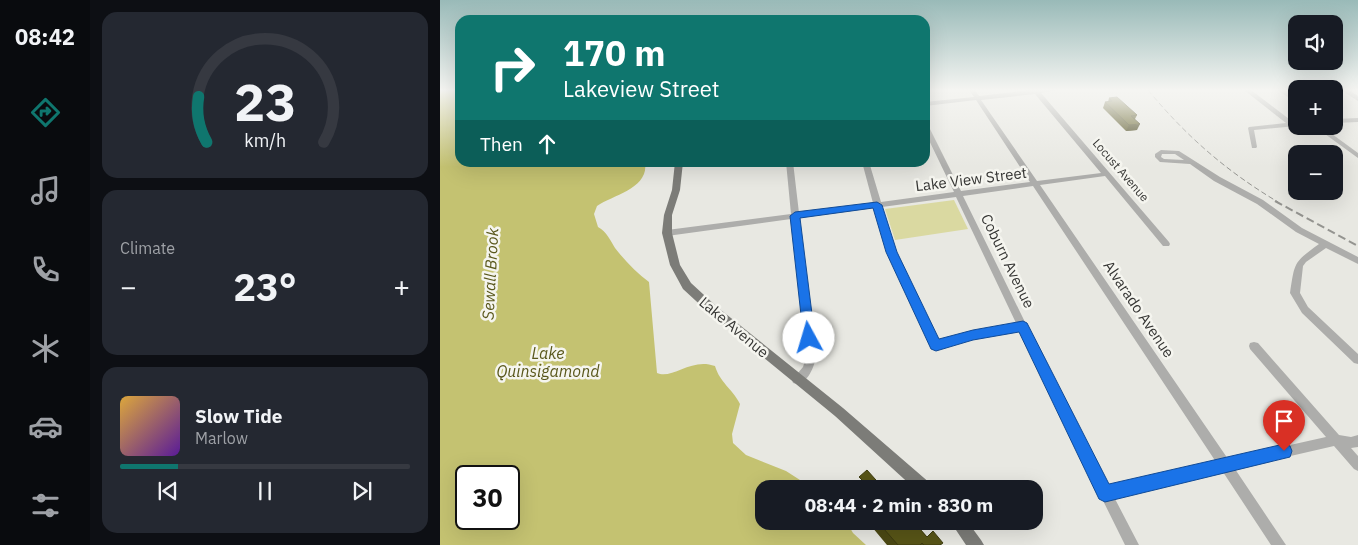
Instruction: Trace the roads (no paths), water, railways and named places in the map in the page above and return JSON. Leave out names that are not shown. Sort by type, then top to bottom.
[{"type":"main road","name":"Lake Avenue","points":[[678,167],[676,190],[668,215],[667,233],[675,265],[693,292],[916,480]]},
{"type":"main road","points":[[964,530],[976,545]]},
{"type":"street","name":"Alvarado Avenue","points":[[990,115],[1279,545]]},
{"type":"street","name":"Locust Avenue","points":[[1057,115],[1166,244]]},
{"type":"street","points":[[1343,121],[1358,120]]},
{"type":"street","points":[[1254,147],[1251,128],[1288,125]]},
{"type":"street","name":"Coburn Avenue","points":[[930,135],[1105,494],[1132,545]]},
{"type":"street","points":[[1329,135],[1358,156]]},
{"type":"street","points":[[1192,162],[1260,202],[1280,219],[1324,245],[1358,261]]},
{"type":"street","points":[[790,167],[810,356],[808,369],[798,380]]},
{"type":"street","points":[[866,167],[892,252],[936,346],[973,335],[1023,326]]},
{"type":"street","name":"Lake View Street","points":[[795,216],[1107,174]]},
{"type":"street","points":[[667,233],[795,216]]},
{"type":"street","points":[[1324,245],[1303,260],[1299,266],[1296,293],[1306,310],[1358,360]]},
{"type":"street","points":[[1254,346],[1358,465]]},
{"type":"street","points":[[1105,494],[1336,440],[1351,443],[1358,441]]},
{"type":"water","name":"Lake Quinsigamond","points":[[440,115],[455,115],[455,167],[645,167],[642,179],[636,185],[597,206],[594,214],[598,227],[606,234],[619,253],[649,282],[657,373],[669,374],[698,364],[715,366],[720,377],[740,404],[732,434],[733,443],[746,455],[786,471],[800,480],[755,480],[755,530],[851,530],[866,545],[440,545]]},
{"type":"railway","points":[[1170,115],[1224,165],[1278,202]]},
{"type":"railway","points":[[1275,201],[1358,246]]},
{"type":"water label","name":"Sewall Brook","points":[[490,274]]}]
